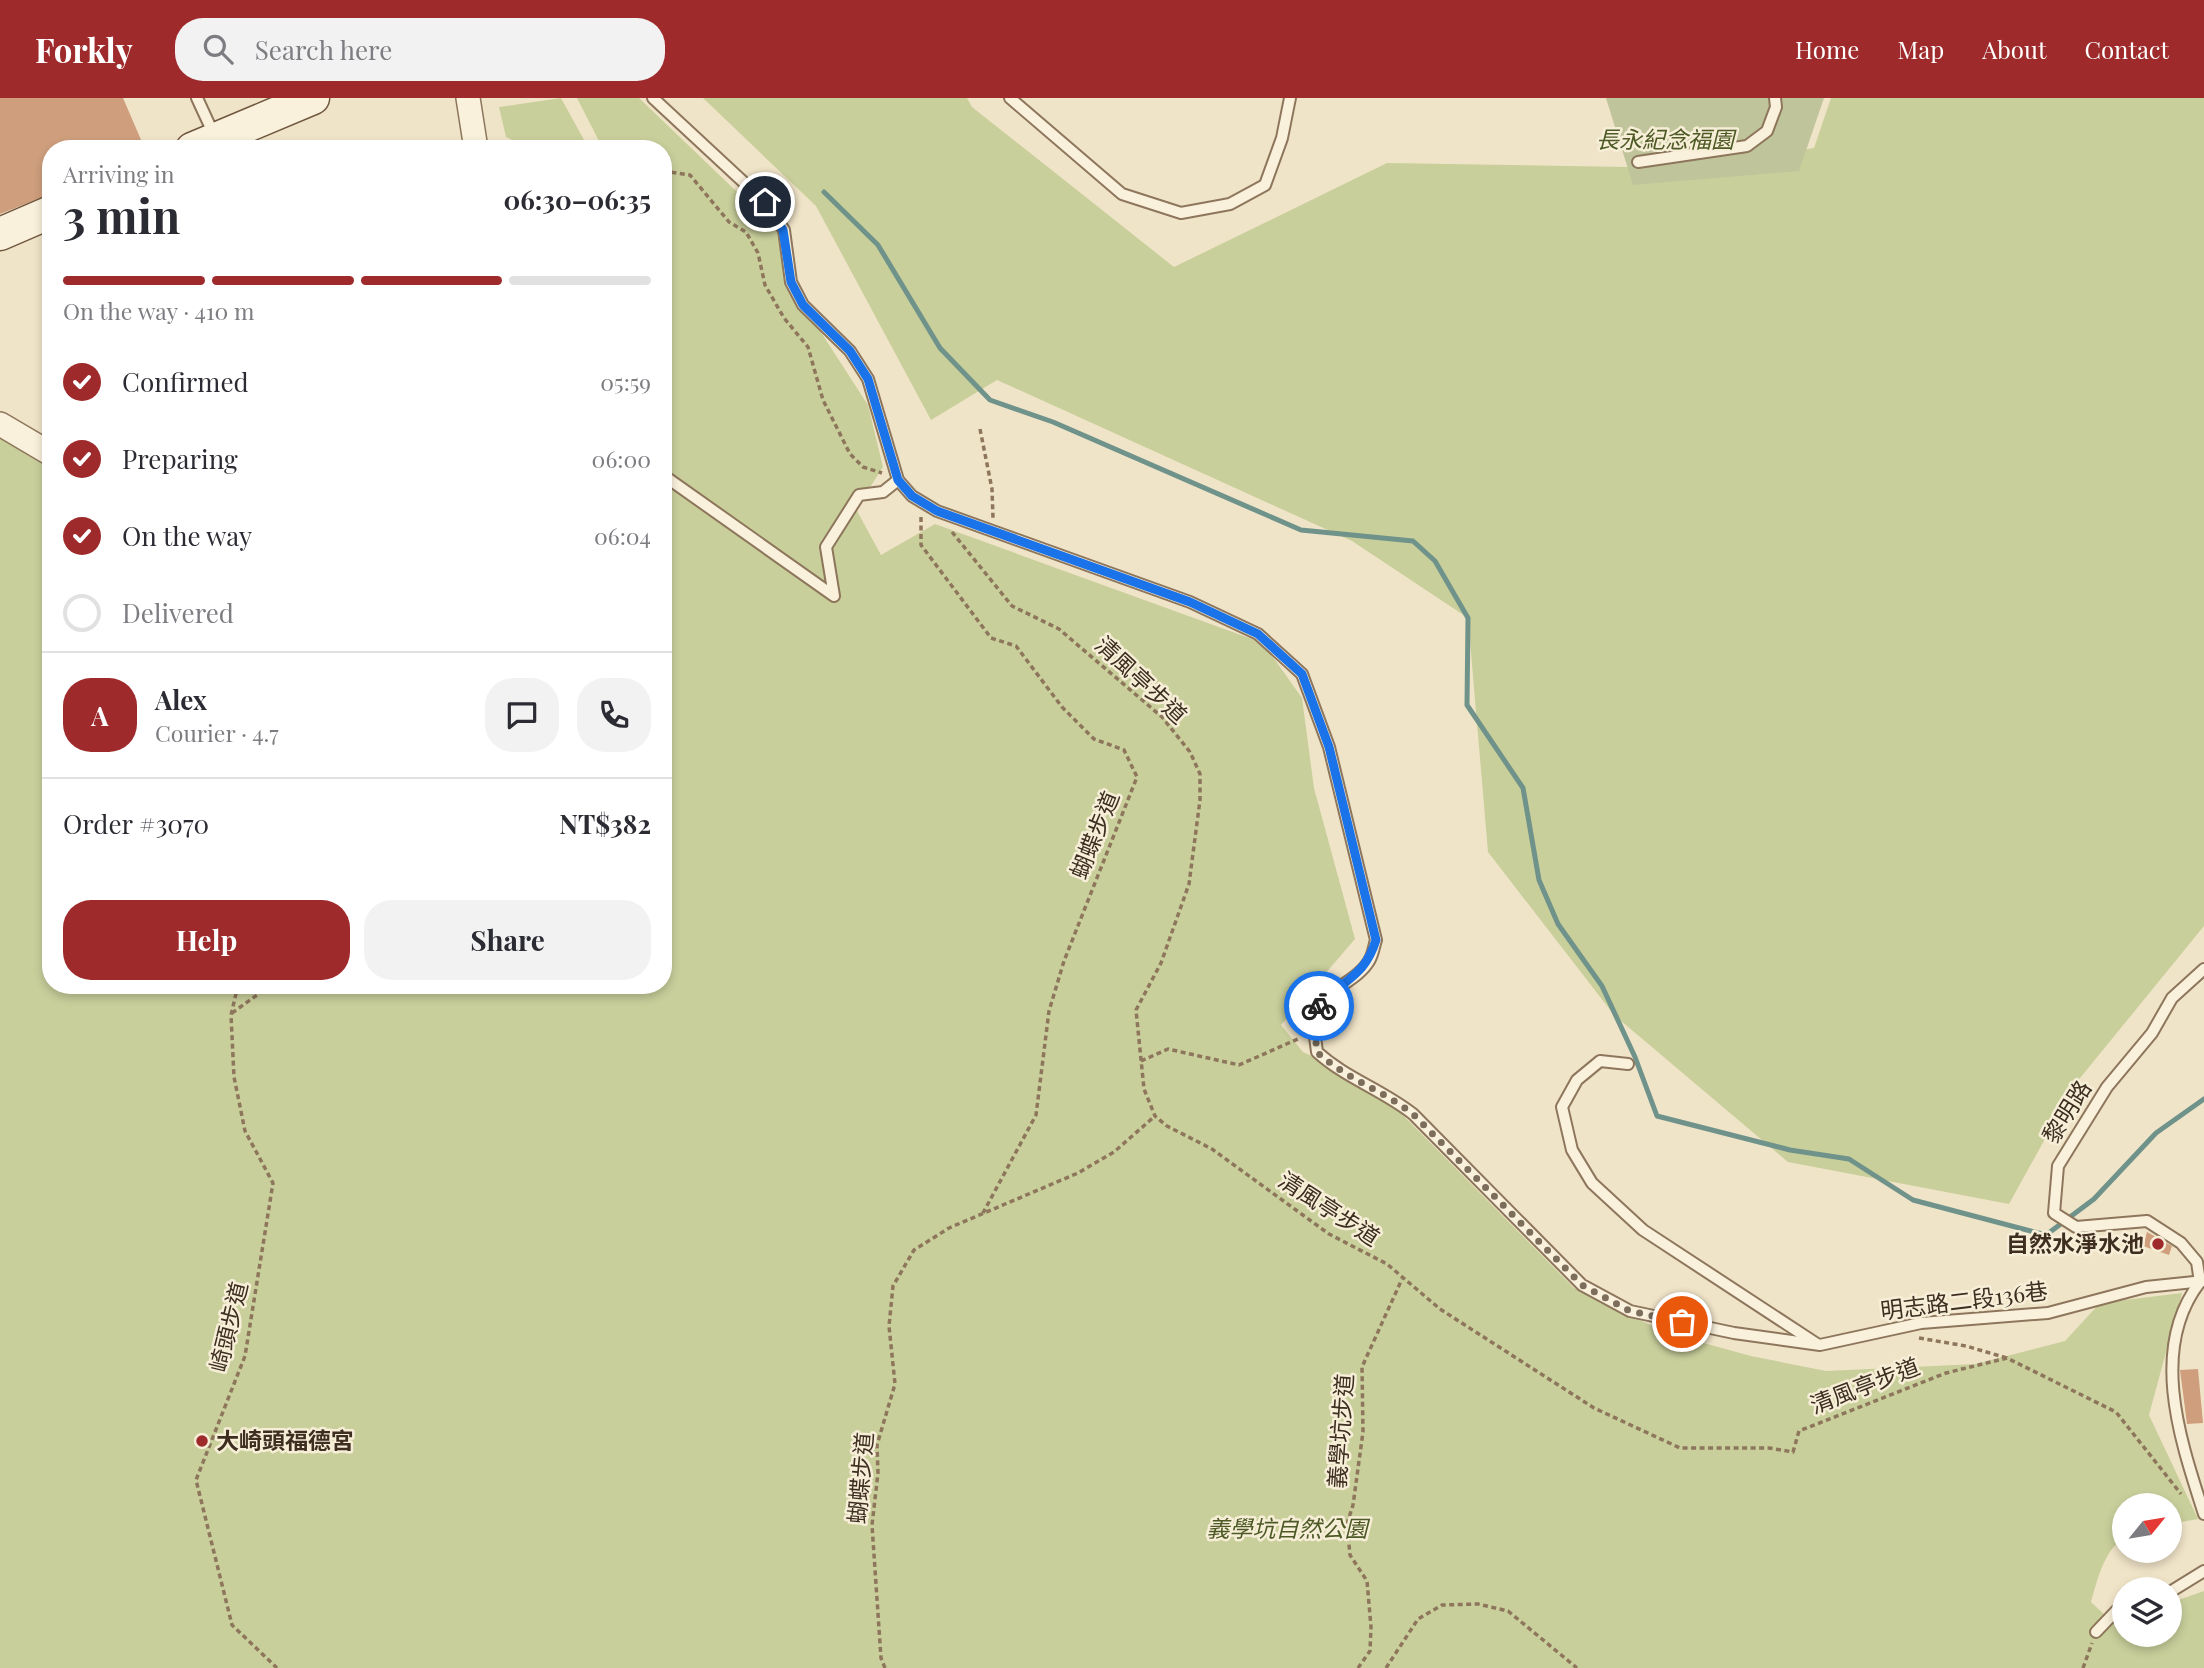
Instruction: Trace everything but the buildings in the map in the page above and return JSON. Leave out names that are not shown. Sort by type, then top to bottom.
[{"type":"street","points":[[211,140],[313,98]]},
{"type":"street","points":[[468,98],[475,140]]},
{"type":"street","points":[[0,234],[42,216]]},
{"type":"street","points":[[0,424],[42,449]]},
{"type":"lane","points":[[197,98],[204,140]]},
{"type":"lane","points":[[653,98],[765,202],[778,221],[783,230],[791,282],[803,305],[850,351],[868,379],[896,482],[937,511],[1190,602],[1258,634],[1302,674],[1329,747],[1376,940],[1370,960],[1356,976],[1330,993],[1318,1007],[1315,1031]]},
{"type":"lane","points":[[1010,98],[1122,194],[1181,213],[1230,204],[1265,185],[1282,138],[1290,98]]},
{"type":"lane","points":[[1638,162],[1747,146],[1767,131],[1776,107],[1775,98]]},
{"type":"lane","points":[[672,481],[834,596],[826,547],[859,495],[883,492],[896,482]]},
{"type":"lane","name":"黎明路","points":[[2202,1281],[2197,1262],[2181,1243],[2147,1221],[2076,1227],[2054,1213],[2058,1166],[2107,1087],[2151,1033],[2172,998],[2204,969]]},
{"type":"lane","name":"明志路二段136巷","points":[[1315,1031],[1317,1052],[1339,1072],[1388,1095],[1413,1114],[1582,1285],[1630,1311],[1734,1333],[1820,1345],[1921,1323],[2048,1313],[2146,1287],[2202,1281]]},
{"type":"lane","points":[[1628,1064],[1600,1061],[1577,1080],[1562,1107],[1572,1150],[1592,1183],[1643,1230],[1820,1345]]},
{"type":"lane","points":[[2202,1281],[2181,1313],[2173,1374],[2174,1412],[2204,1514]]},
{"type":"lane","points":[[2182,1585],[2204,1571]]},
{"type":"lane","points":[[2096,1632],[2112,1615]]},
{"type":"path","points":[[672,172],[690,175],[729,222],[746,232],[758,253],[765,285],[785,318],[808,347],[823,400],[850,454],[863,467],[888,475],[896,482]]},
{"type":"path","points":[[980,429],[992,489],[993,531]]},
{"type":"path","name":"蝴蝶步道","points":[[920,501],[921,545],[991,638],[1016,646],[1062,707],[1094,739],[1124,750],[1137,777],[1064,961],[1049,1011],[1037,1115],[983,1213]]},
{"type":"path","name":"清風亭步道","points":[[937,511],[1013,606],[1059,629],[1162,717],[1190,752],[1200,774],[1200,800],[1189,884],[1161,963],[1136,1010],[1144,1090],[1156,1116],[1167,1126],[1212,1149],[1329,1234],[1387,1265],[1440,1309],[1594,1408],[1680,1448],[1769,1448],[1793,1452],[1799,1431],[1947,1373],[2007,1358]]},
{"type":"path","name":"崎頭步道","points":[[236,994],[231,1015],[234,1077],[245,1131],[273,1183],[245,1356],[196,1480],[232,1625],[277,1668]]},
{"type":"path","points":[[231,1015],[259,994]]},
{"type":"path","points":[[1141,1061],[1168,1049],[1239,1065],[1315,1031]]},
{"type":"path","name":"蝴蝶步道","points":[[885,1668],[881,1658],[872,1525],[878,1474],[877,1445],[895,1384],[889,1326],[893,1286],[914,1250],[950,1228],[1078,1173],[1114,1152],[1156,1116]]},
{"type":"path","name":"義學坑步道","points":[[1358,1668],[1370,1651],[1371,1627],[1367,1581],[1350,1555],[1347,1524],[1353,1505],[1363,1432],[1362,1367],[1402,1279]]},
{"type":"path","points":[[1916,1338],[1966,1346],[2007,1358],[2116,1412],[2189,1503]]},
{"type":"path","points":[[1386,1668],[1418,1619],[1442,1605],[1478,1604],[1508,1611],[1577,1668]]},
{"type":"path","points":[[2083,1668],[2096,1632]]},
{"type":"green space","points":[[561,98],[584,140],[512,140],[506,137],[499,107]]},
{"type":"green space","name":"義學坑自然公園","points":[[577,98],[639,98],[779,232],[800,300],[868,405],[883,467],[856,509],[881,555],[935,524],[1263,643],[1302,698],[1314,788],[1355,939],[1281,1025],[1303,1052],[1373,1085],[1574,1288],[1667,1333],[1751,1356],[1826,1371],[1976,1364],[2065,1341],[2100,1303],[2182,1293],[2149,1415],[2198,1519],[2182,1522],[2182,1493],[2112,1493],[2112,1549],[2106,1558],[2091,1602],[2107,1617],[2112,1616],[2112,1647],[2182,1647],[2182,1599],[2204,1591],[2204,1668],[0,1668],[0,428],[42,454],[42,994],[672,994],[672,140],[598,140]]},
{"type":"green space","points":[[703,98],[967,98],[972,107],[1174,267],[1387,163],[1688,168],[1814,148],[1831,98],[2204,98],[2204,926],[2076,1083],[2009,1204],[1788,1162],[1614,1015],[1488,852],[1468,618],[1352,541],[997,380],[931,420],[816,206]]},
{"type":"green space","name":"長永紀念福園","points":[[1606,98],[1824,98],[1799,171],[1633,185]]},
{"type":"waterway","points":[[824,192],[878,245],[940,348],[990,400],[1053,422],[1301,530],[1413,541],[1435,561],[1468,618],[1467,705],[1523,788],[1539,880],[1558,924],[1602,986],[1635,1057],[1657,1116],[1790,1150],[1849,1159],[1913,1200],[2046,1235],[2094,1199],[2156,1133],[2204,1099]]},
{"type":"way so far","points":[[1319,1006],[1314,1023],[1317,1052],[1339,1072],[1388,1095],[1413,1114],[1475,1180],[1582,1285],[1630,1311],[1682,1322]]},
{"type":"place","name":"自然水淨水池","points":[[2158,1244]]},
{"type":"place","name":"大崎頭福德宮","points":[[202,1441]]},
{"type":"route","points":[[765,202],[783,230],[791,282],[803,305],[850,351],[868,379],[898,480],[912,496],[937,511],[1190,602],[1258,634],[1302,674],[1329,747],[1376,940],[1370,960],[1356,976],[1330,993],[1319,1006]]}]
